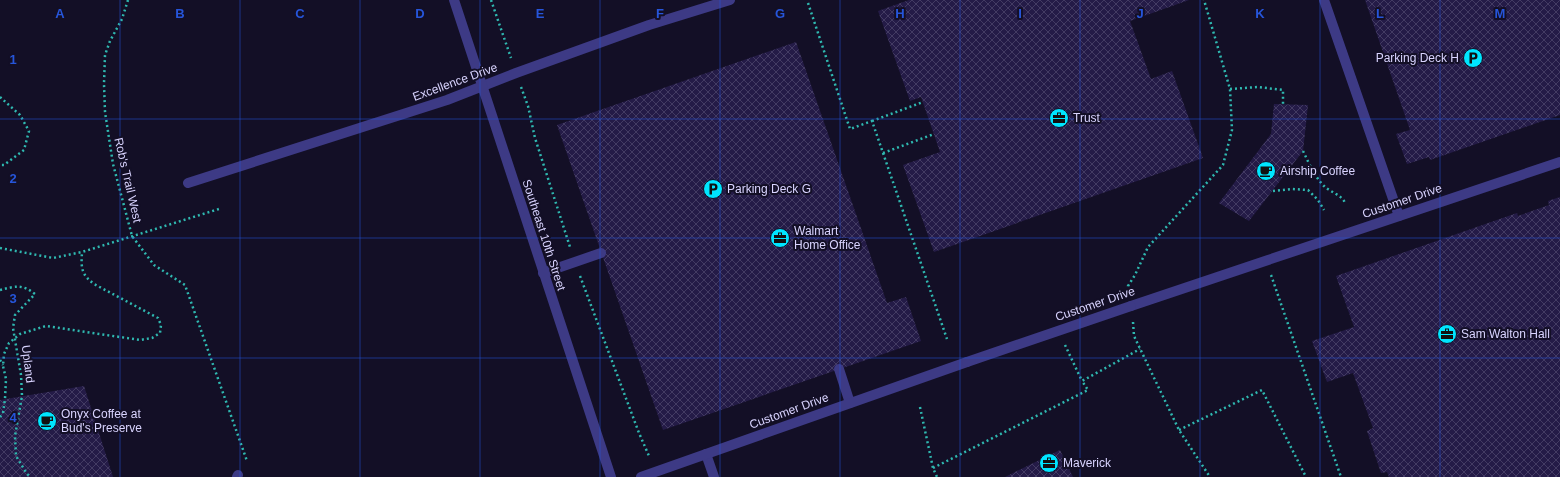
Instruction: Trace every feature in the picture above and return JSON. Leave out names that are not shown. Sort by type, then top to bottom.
[{"type":"street","name":"Southeast 10th Street","points":[[454,0],[611,477]]},
{"type":"street","name":"Excellence Drive","points":[[188,183],[447,100],[649,25],[730,0]]},
{"type":"street","points":[[1324,0],[1398,216]]},
{"type":"street","name":"Customer Drive","points":[[641,477],[1058,330],[1560,162]]},
{"type":"street","points":[[543,273],[602,253]]},
{"type":"street","points":[[839,369],[850,403]]},
{"type":"street","points":[[706,454],[714,477]]},
{"type":"path","name":"Rob's Trail West","points":[[128,0],[122,19],[110,41],[105,55],[105,112],[113,164],[132,236],[154,265],[185,285],[248,465]]},
{"type":"path","points":[[491,0],[506,45]]},
{"type":"path","points":[[1204,0],[1230,89],[1232,130],[1223,164],[1148,247],[1135,275],[1128,286],[1134,336],[1179,430],[1210,477]]},
{"type":"path","points":[[808,2],[850,129],[923,102]]},
{"type":"path","points":[[1230,89],[1258,87],[1283,90],[1283,104]]},
{"type":"path","points":[[0,97],[20,115],[29,131],[24,150],[4,165],[0,166]]},
{"type":"path","points":[[872,121],[947,339]]},
{"type":"path","points":[[883,153],[934,134]]},
{"type":"path","points":[[1303,151],[1309,164],[1324,186],[1343,199],[1345,203]]},
{"type":"path","points":[[1273,191],[1292,189],[1308,190],[1318,200],[1324,210]]},
{"type":"path","points":[[0,248],[53,258],[82,252],[219,209]]},
{"type":"path","points":[[3,366],[4,354],[9,343],[20,334],[46,326],[140,340],[152,338],[160,333],[161,325],[158,318],[94,284],[85,277],[81,266],[82,252]]},
{"type":"path","points":[[1266,260],[1341,477]]},
{"type":"path","name":"Upland","points":[[0,290],[11,287],[25,287],[35,294],[15,315],[13,328],[21,374],[22,396],[15,436],[16,456],[31,477]]},
{"type":"path","points":[[933,468],[1088,390],[1082,381],[1058,330]]},
{"type":"path","points":[[1082,381],[1140,349]]},
{"type":"path","points":[[0,360],[6,379],[3,412],[0,417]]},
{"type":"path","points":[[1179,430],[1262,390],[1306,477]]},
{"type":"path","points":[[920,407],[933,468],[937,477]]},
{"type":"building","name":"Trust","points":[[909,0],[1189,0],[1130,21],[1151,79],[1172,71],[1203,158],[934,252],[903,165],[940,152],[921,97],[910,101],[878,11]]},
{"type":"building","name":"Parking Deck H","points":[[1365,0],[1560,0],[1560,115],[1430,160],[1429,157],[1407,164],[1396,134],[1410,130]]},
{"type":"building","name":"Parking Deck G","points":[[796,42],[887,303],[906,297],[921,341],[663,430],[557,125]]},
{"type":"building","name":"Airship Coffee","points":[[1274,104],[1308,105],[1303,151],[1249,221],[1219,203],[1271,134]]},
{"type":"building","name":"Sam Walton Hall","points":[[1560,197],[1560,477],[1389,477],[1387,472],[1381,473],[1367,431],[1373,428],[1353,373],[1327,382],[1312,341],[1354,327],[1336,276],[1517,213],[1518,216],[1549,205],[1548,201]]},
{"type":"building","name":"Onyx Coffee at Bud's Preserve","points":[[84,386],[113,477],[0,477],[0,400]]},
{"type":"building","name":"Maverick","points":[[1060,450],[1073,477],[1005,477]]},
{"type":"place","name":"Parking Deck H","points":[[1473,58]]},
{"type":"place","name":"Trust","points":[[1059,118]]},
{"type":"place","name":"Airship Coffee","points":[[1266,171]]},
{"type":"place","name":"Parking Deck G","points":[[713,189]]},
{"type":"place","name":"Walmart Home Office","points":[[780,238]]},
{"type":"place","name":"Sam Walton Hall","points":[[1447,334]]},
{"type":"place","name":"Onyx Coffee at Bud's Preserve","points":[[47,421]]},
{"type":"place","name":"Maverick","points":[[1049,463]]}]
